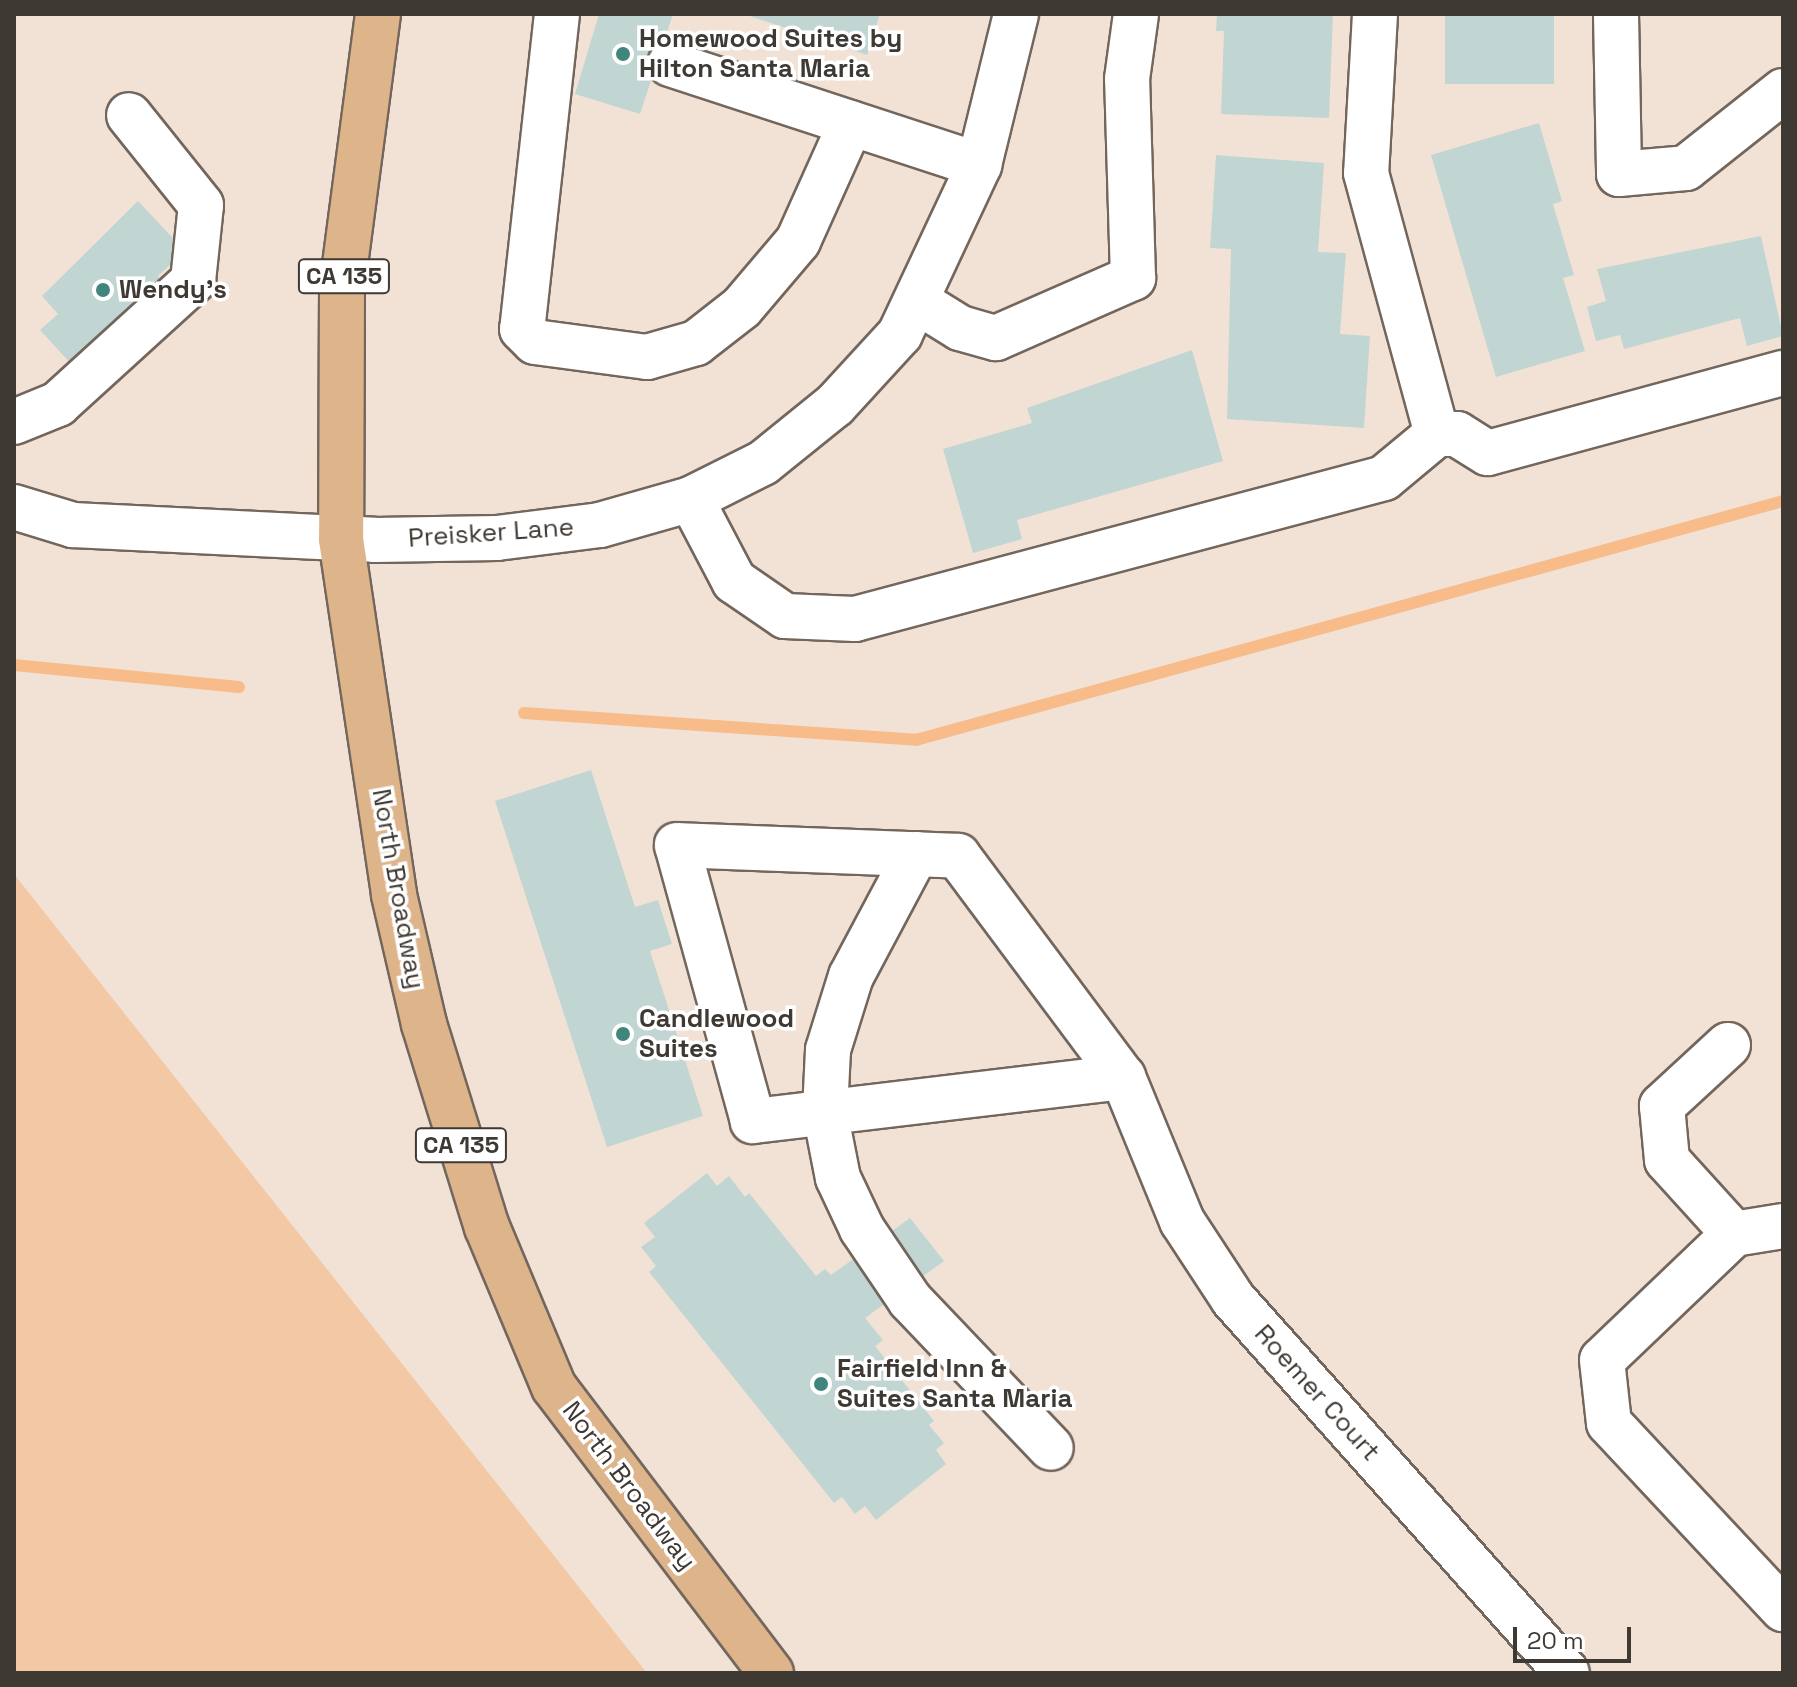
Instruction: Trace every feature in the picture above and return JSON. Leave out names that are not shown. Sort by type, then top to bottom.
[{"type":"main road","name":"North Broadway","points":[[378,14],[342,289],[341,539],[397,909],[424,1024],[517,1308],[554,1387],[771,1673]]},
{"type":"street","points":[[557,14],[522,329],[535,342],[647,357],[696,343],[742,307],[798,241],[851,123]]},
{"type":"street","name":"Preisker Lane","points":[[14,507],[73,525],[341,539],[497,538],[600,525],[691,499],[763,463],[835,405],[900,334],[918,302],[979,165],[1016,14]]},
{"type":"street","points":[[918,302],[960,328],[996,338],[1133,278],[1127,79],[1136,14]]},
{"type":"street","points":[[1375,14],[1366,173],[1437,434]]},
{"type":"street","points":[[1616,14],[1619,174],[1686,168],[1783,91]]},
{"type":"street","points":[[670,64],[979,165]]},
{"type":"street","points":[[14,422],[29,422],[58,404],[193,281],[201,205],[129,115]]},
{"type":"street","points":[[691,499],[734,581],[785,616],[855,619],[1384,478],[1437,434],[1457,434],[1488,453],[1783,373]]},
{"type":"street","points":[[1051,1448],[910,1300],[870,1241],[838,1178],[825,1112],[828,1050],[851,976],[916,854],[677,845],[753,1121],[825,1112],[1123,1077]]},
{"type":"street","name":"Roemer Court","points":[[916,854],[958,856],[1123,1077],[1182,1221],[1233,1299],[1567,1673]]},
{"type":"street","points":[[1728,1045],[1662,1106],[1667,1160],[1734,1234]]},
{"type":"street","points":[[1783,1226],[1734,1234],[1602,1360],[1609,1423],[1783,1609]]},
{"type":"shaded area","points":[[14,874],[647,1673],[14,1673]]},
{"type":"building","name":"Homewood Suites by Hilton Santa Maria","points":[[599,14],[673,14],[640,114],[575,94]]},
{"type":"building","name":"Homewood Suites by Hilton Santa Maria","points":[[744,14],[880,14],[867,55]]},
{"type":"building","points":[[1217,14],[1333,14],[1329,118],[1221,114],[1224,31],[1216,31]]},
{"type":"building","points":[[1445,14],[1554,14],[1554,84],[1445,84]]},
{"type":"building","points":[[1539,123],[1562,201],[1553,204],[1574,275],[1563,278],[1585,351],[1496,377],[1431,155]]},
{"type":"building","points":[[1216,155],[1324,163],[1318,252],[1346,253],[1340,334],[1370,336],[1364,428],[1227,419],[1231,249],[1210,248]]},
{"type":"building","name":"Wendy's","points":[[138,201],[185,251],[158,276],[164,283],[73,366],[40,330],[58,314],[42,296]]},
{"type":"building","points":[[1761,236],[1783,336],[1747,346],[1740,318],[1624,349],[1620,335],[1596,341],[1587,307],[1606,301],[1597,269]]},
{"type":"building","points":[[1192,350],[1223,461],[1017,520],[1022,539],[973,553],[943,449],[1032,423],[1027,408]]},
{"type":"building","name":"Candlewood Suites","points":[[591,770],[635,907],[658,900],[672,944],[650,951],[703,1116],[607,1147],[495,801]]},
{"type":"building","name":"Fairfield Inn & Suites Santa Maria","points":[[707,1173],[717,1186],[729,1176],[745,1197],[749,1193],[816,1276],[825,1269],[831,1275],[910,1218],[944,1261],[865,1318],[883,1340],[875,1346],[934,1421],[929,1425],[944,1443],[936,1450],[946,1464],[876,1520],[865,1506],[855,1514],[842,1497],[834,1503],[649,1272],[656,1266],[641,1247],[655,1237],[644,1223]]},
{"type":"waterway","points":[[524,713],[916,740],[1783,501]]},
{"type":"waterway","points":[[14,665],[239,687]]},
{"type":"place","name":"Homewood Suites by Hilton Santa Maria","points":[[623,54]]},
{"type":"place","name":"Wendy's","points":[[103,290]]},
{"type":"place","name":"Candlewood Suites","points":[[623,1034]]},
{"type":"place","name":"Fairfield Inn & Suites Santa Maria","points":[[821,1384]]}]
